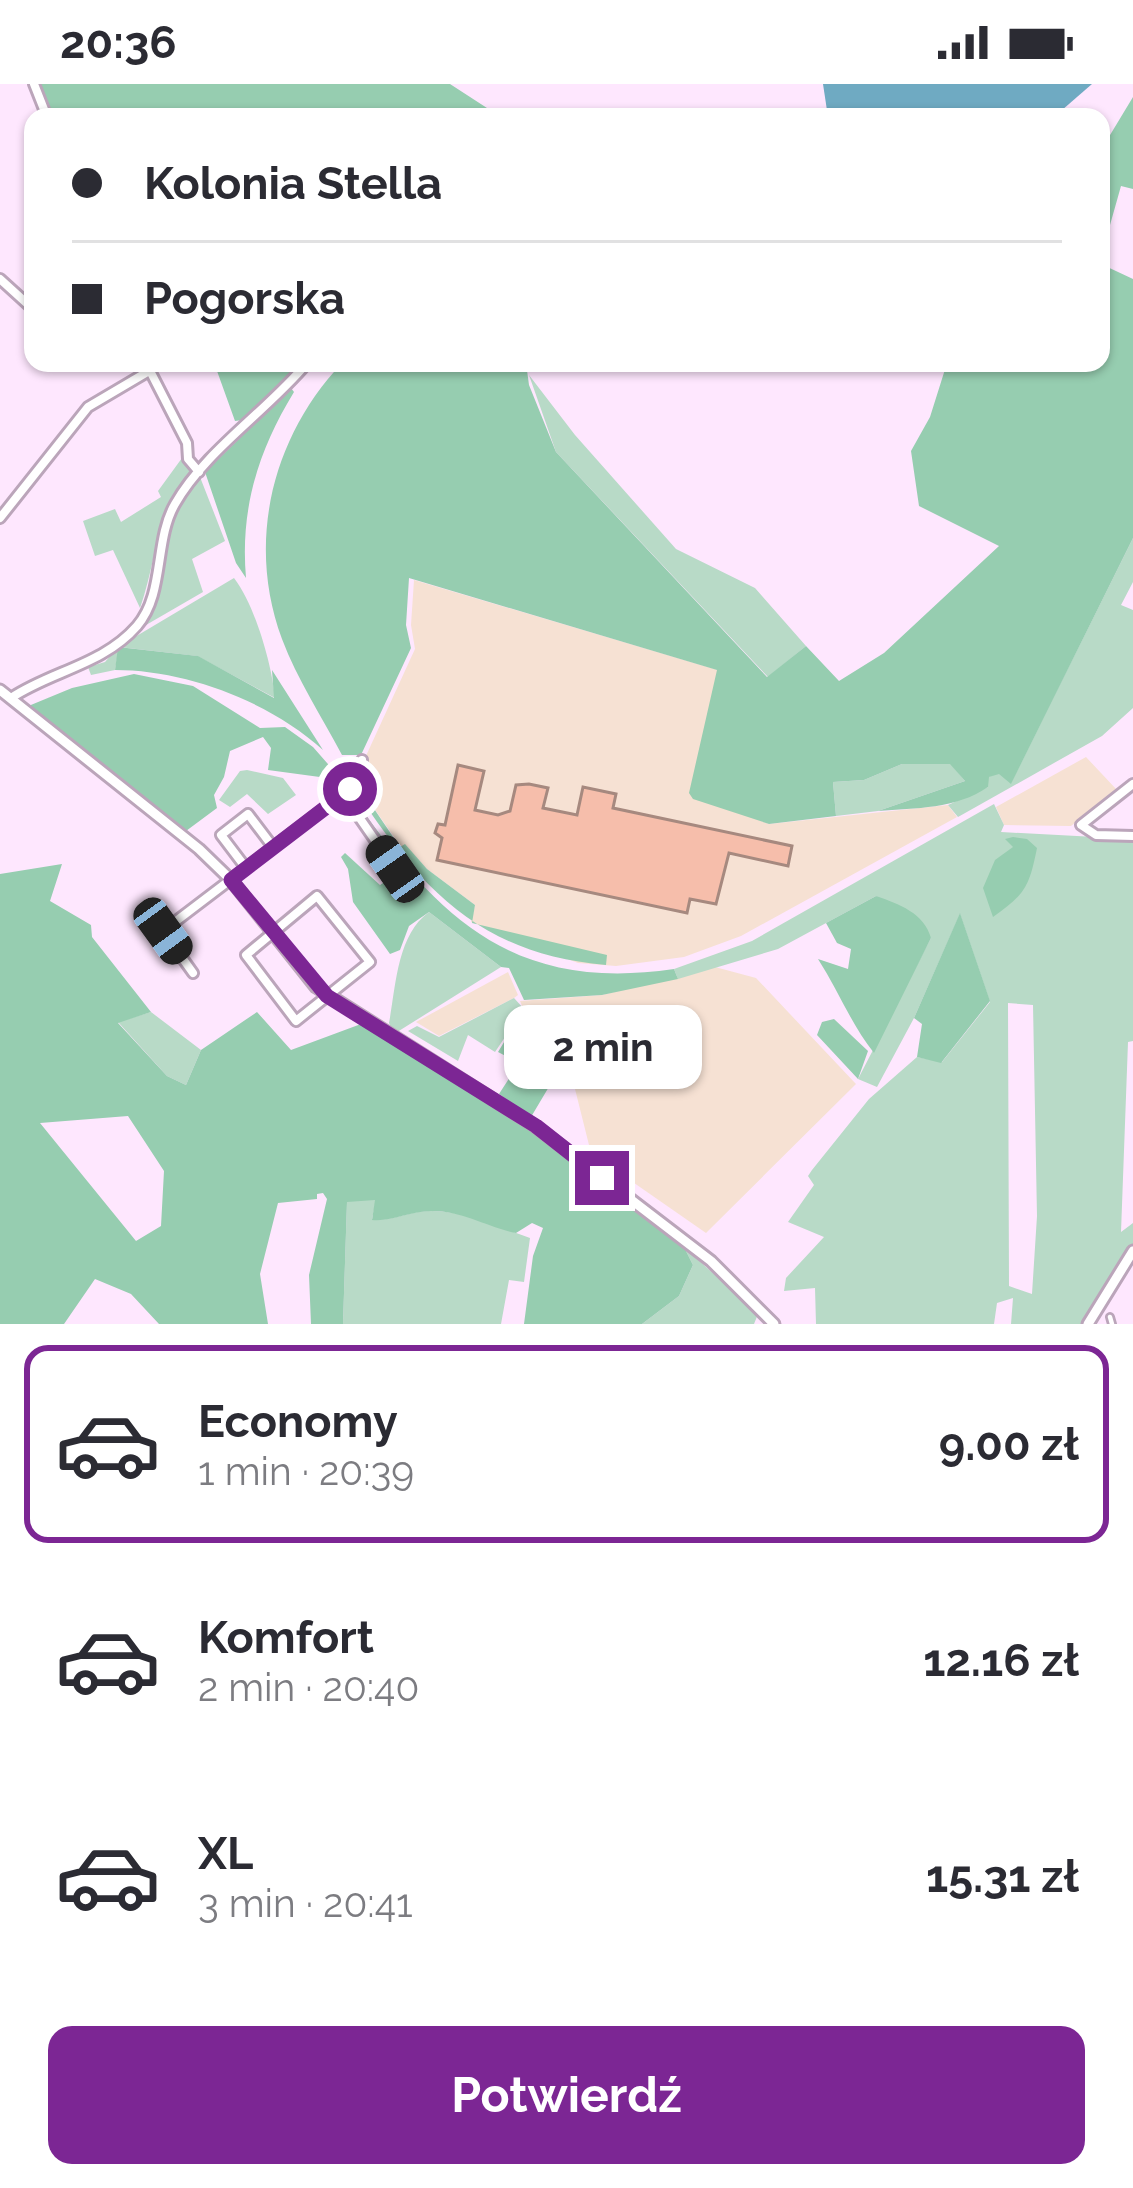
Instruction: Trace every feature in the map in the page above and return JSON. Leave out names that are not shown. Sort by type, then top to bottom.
[{"type":"street","points":[[0,279],[24,301]]},
{"type":"street","points":[[0,518],[88,407],[140,372]]},
{"type":"street","points":[[150,372],[187,443],[187,456],[199,472]]},
{"type":"street","points":[[11,698],[91,661],[134,629],[150,602],[165,526],[199,472],[298,372]]},
{"type":"street","points":[[0,690],[168,821],[231,880],[327,996],[536,1126],[711,1262],[775,1324]]},
{"type":"street","points":[[193,973],[163,931],[343,794],[358,780],[362,760]]},
{"type":"street","points":[[1133,784],[1085,819],[1082,829],[1096,835],[1133,836]]},
{"type":"street","points":[[343,794],[395,869]]},
{"type":"street","points":[[246,868],[221,835],[248,814],[273,847]]},
{"type":"street","points":[[317,896],[370,962],[296,1021],[246,955],[272,932],[317,896]]},
{"type":"street","points":[[1088,1324],[1133,1251]]},
{"type":"shaded area","points":[[414,580],[718,670],[690,793],[769,824],[948,805],[957,817],[741,936],[684,957],[616,966],[578,963],[471,922],[475,905],[427,869],[405,845],[401,847],[362,791],[365,758],[415,649],[411,625]]},
{"type":"shaded area","points":[[1086,757],[1117,790],[1071,826],[1004,825],[996,807]]},
{"type":"shaded area","points":[[715,967],[756,978],[856,1084],[706,1233],[591,1153],[574,1085],[562,1072],[553,1080],[520,1001],[602,995]]},
{"type":"shaded area","points":[[508,972],[518,995],[514,998],[439,1036],[416,1022]]},
{"type":"green space","points":[[39,84],[450,84],[487,108],[49,108]]},
{"type":"green space","points":[[1133,97],[1133,189],[1121,186],[1110,225],[1110,135]]},
{"type":"green space","points":[[1110,268],[1133,279],[1133,538],[1011,784],[999,774],[989,777],[988,787],[963,800],[878,811],[965,781],[950,764],[902,764],[864,780],[833,782],[836,816],[769,824],[693,799],[689,793],[717,670],[409,578],[406,625],[411,648],[361,755],[342,755],[282,639],[266,565],[272,492],[298,424],[335,372],[527,372],[556,452],[767,677],[806,646],[839,681],[884,653],[999,546],[919,506],[911,451],[930,417],[944,372],[1110,372]]},
{"type":"green space","points":[[217,372],[295,372],[251,419],[235,421]]},
{"type":"green space","points":[[529,375],[676,549],[755,588],[806,646],[768,677],[556,452]]},
{"type":"green space","points":[[291,388],[294,392],[270,436],[254,481],[246,528],[246,578],[236,563],[205,472]]},
{"type":"green space","points":[[182,458],[194,470],[193,476],[164,521],[140,608],[113,550],[95,556],[83,521],[115,509],[121,522],[161,497],[158,491]]},
{"type":"green space","points":[[200,477],[225,541],[192,559],[203,592],[146,625],[175,510]]},
{"type":"green space","points":[[1133,538],[1133,582],[1121,605],[1133,610],[1133,708],[1102,736],[958,817],[948,805],[988,787],[988,777],[999,773],[1011,783]]},
{"type":"green space","points":[[234,578],[261,636],[275,698],[197,656],[119,647],[115,670],[91,675],[88,667],[105,662],[118,647]]},
{"type":"green space","points":[[118,647],[198,656],[274,698],[272,670],[323,750],[278,717],[226,692],[170,676],[115,670]]},
{"type":"green space","points":[[134,674],[193,686],[260,728],[285,727],[313,747],[342,780],[268,770],[271,748],[263,737],[230,751],[214,795],[217,808],[186,831],[26,707],[72,688]]},
{"type":"green space","points":[[902,764],[951,764],[965,781],[878,811],[836,816],[833,782],[864,780]]},
{"type":"green space","points":[[240,771],[283,778],[296,795],[268,814],[247,794],[230,807],[219,800]]},
{"type":"green space","points":[[364,794],[400,847],[405,844],[427,869],[475,905],[472,920],[408,862],[360,797]]},
{"type":"green space","points":[[994,804],[1004,825],[1001,832],[1133,839],[1133,1041],[1128,1042],[1121,1232],[1133,1223],[1133,1244],[1083,1324],[1011,1324],[1013,1298],[997,1303],[994,1324],[816,1324],[815,1288],[784,1291],[786,1278],[824,1237],[788,1222],[814,1185],[808,1176],[812,1170],[869,1099],[917,1057],[942,1062],[990,1002],[960,914],[877,1087],[858,1079],[931,938],[876,896],[778,949],[678,979],[674,969],[752,941]],"holes":[[[1008,1003],[1033,1005],[1037,1216],[1032,1294],[1009,1286]]]},
{"type":"green space","points":[[365,814],[427,890],[494,943],[532,960],[574,970],[674,969],[678,979],[602,995],[524,1000],[509,968],[501,967],[429,912],[409,926],[400,950],[390,954],[353,902],[348,869],[341,857],[345,853],[380,885],[400,872],[361,816]]},
{"type":"green space","points":[[1005,839],[1027,839],[1037,848],[1034,862],[1024,889],[993,917],[983,888],[995,860],[1013,847]]},
{"type":"green space","points":[[62,864],[50,901],[91,925],[92,937],[151,1012],[118,1023],[167,1076],[186,1085],[201,1050],[257,1012],[291,1050],[361,1024],[526,1126],[684,1247],[693,1265],[679,1296],[642,1324],[524,1324],[533,1256],[543,1228],[532,1223],[516,1233],[431,1211],[372,1220],[375,1200],[347,1202],[343,1324],[311,1324],[309,1275],[327,1199],[323,1193],[317,1199],[278,1203],[260,1274],[268,1324],[159,1324],[131,1294],[95,1279],[64,1324],[0,1324],[0,874]],"holes":[[[128,1116],[164,1171],[161,1226],[136,1241],[40,1123]]]},
{"type":"green space","points":[[876,896],[917,916],[931,938],[874,1053],[818,959],[848,969],[851,949],[837,943],[826,923]]},
{"type":"green space","points":[[429,912],[501,967],[394,1034],[389,1023],[404,947]]},
{"type":"green space","points":[[960,913],[990,1001],[941,1063],[917,1057],[922,1024],[914,1018]]},
{"type":"green space","points":[[479,925],[607,955],[606,965],[526,948]]},
{"type":"green space","points":[[514,998],[524,1009],[495,1052],[468,1035],[458,1061],[408,1031],[417,1026],[439,1037]]},
{"type":"green space","points":[[524,1009],[553,1080],[531,1117],[499,1094],[519,1063],[498,1052]]},
{"type":"green space","points":[[151,1012],[201,1050],[186,1085],[167,1076],[118,1022]]},
{"type":"green space","points":[[834,1019],[868,1051],[858,1079],[817,1035],[822,1022]]},
{"type":"green space","points":[[376,1200],[372,1219],[442,1211],[530,1238],[524,1282],[509,1280],[501,1324],[343,1324],[347,1201]]},
{"type":"green space","points":[[684,1247],[758,1314],[754,1324],[642,1324],[679,1296],[693,1265]]},
{"type":"water","points":[[823,84],[1092,84],[1064,108],[827,108]]},
{"type":"building","points":[[458,765],[484,771],[475,810],[498,815],[510,811],[516,785],[529,784],[548,788],[543,808],[577,815],[583,787],[616,794],[613,808],[792,846],[788,866],[729,853],[716,904],[690,899],[687,913],[437,860],[442,838],[435,833],[438,824],[445,825]]},
{"type":"route","points":[[350,789],[231,880],[327,996],[536,1126],[602,1178]]}]
